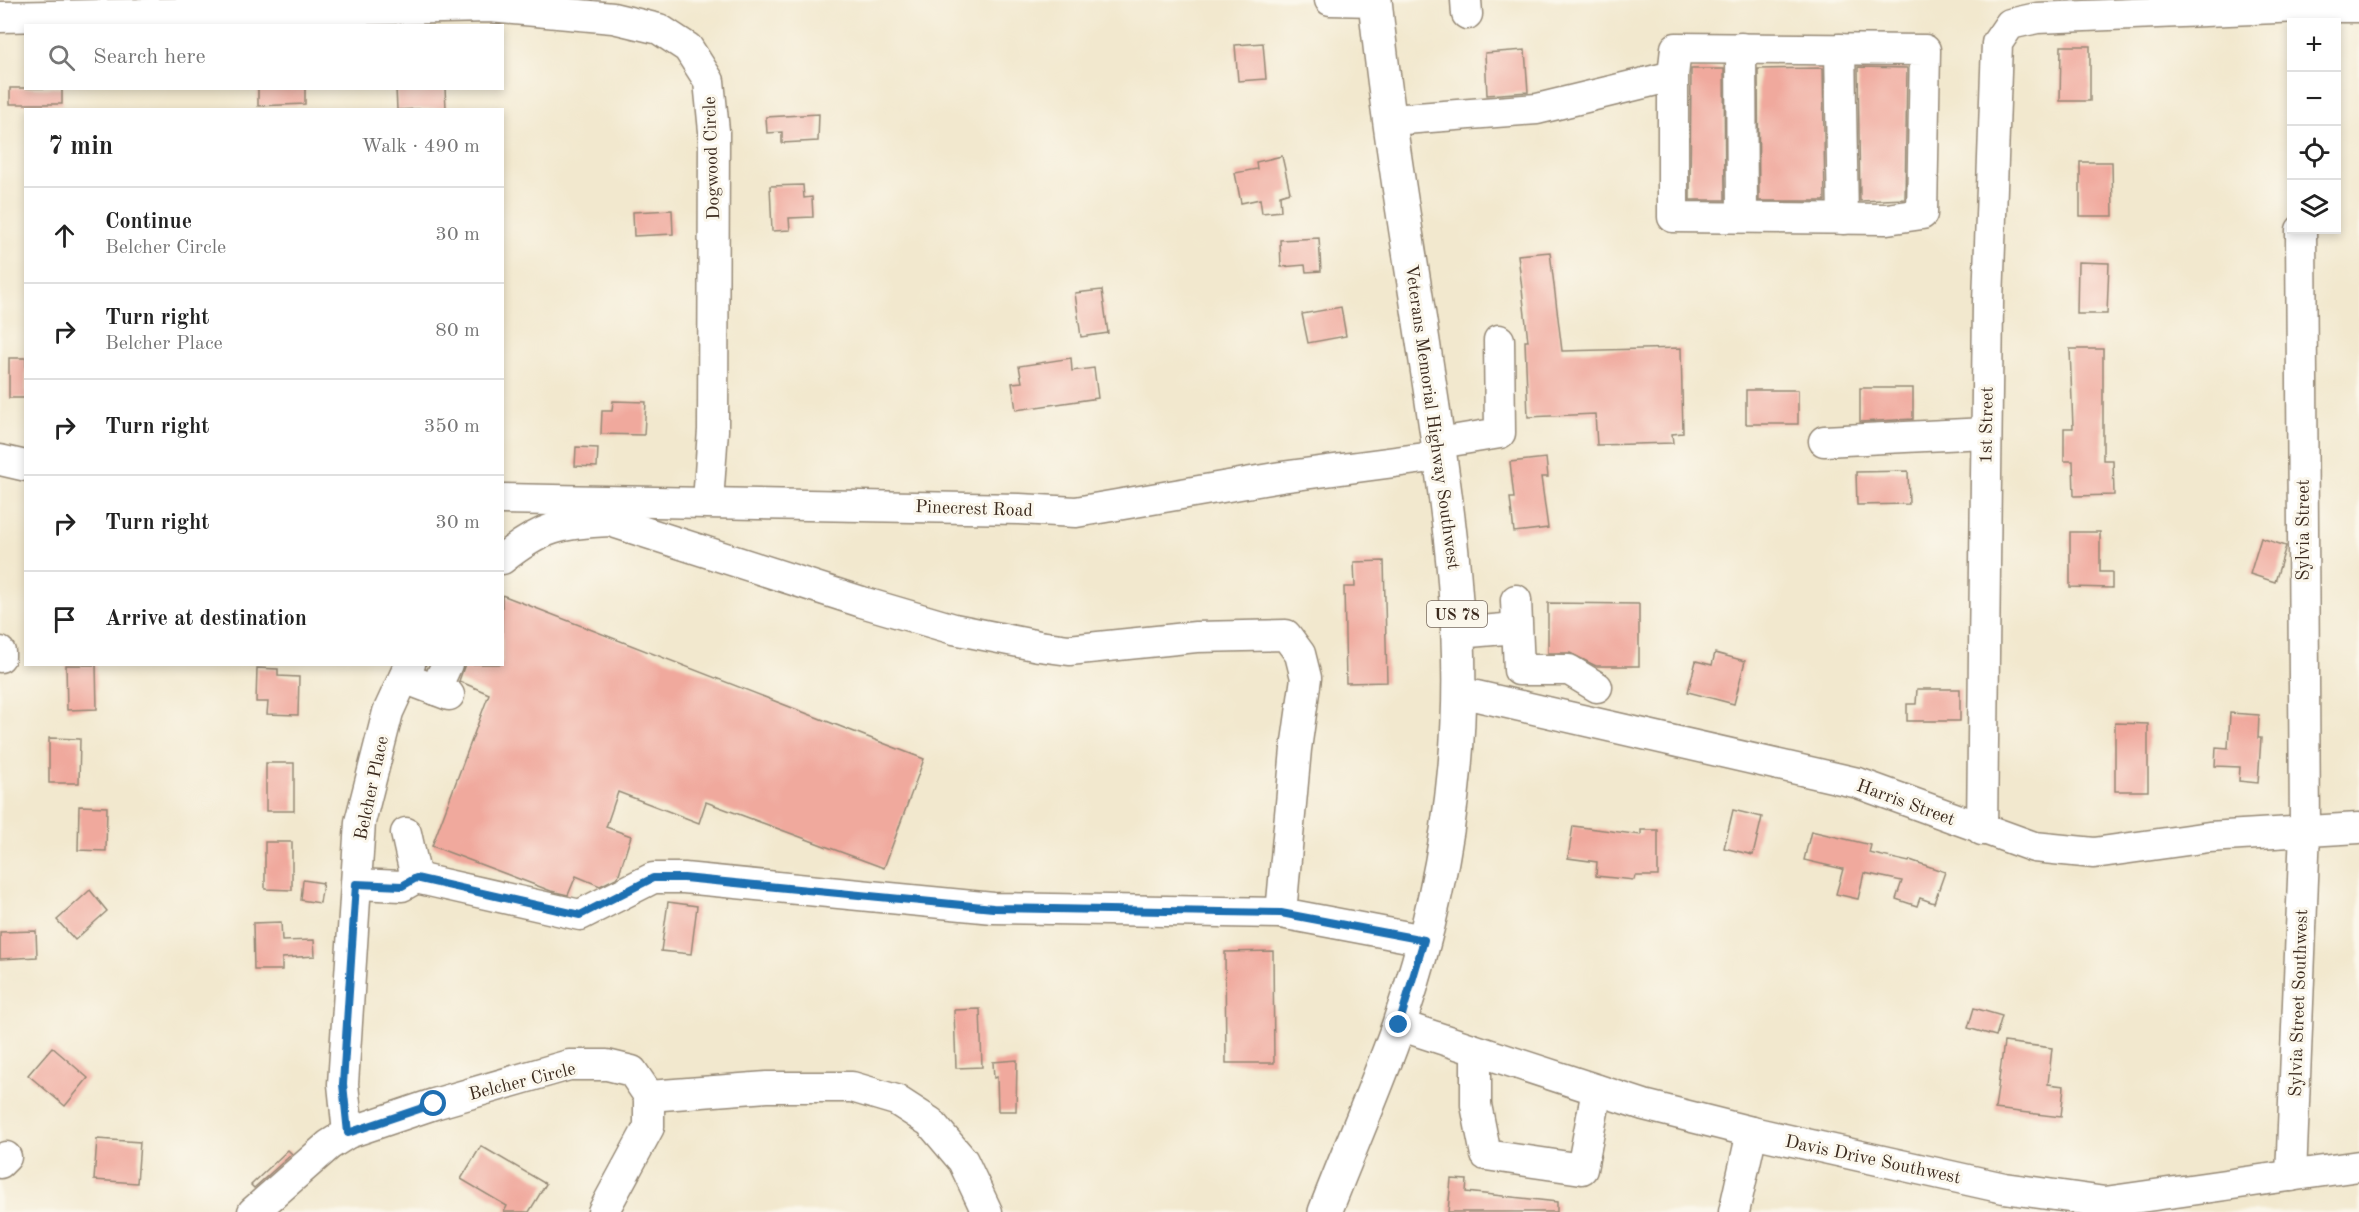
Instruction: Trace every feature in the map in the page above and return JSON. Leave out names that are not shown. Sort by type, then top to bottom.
[{"type":"main road","name":"Veterans Memorial Highway Southwest","points":[[1325,1212],[1399,1025],[1424,940],[1445,844],[1455,765],[1459,689],[1458,633],[1450,524],[1375,0]]},
{"type":"street","points":[[1330,0],[1375,0]]},
{"type":"street","name":"Dogwood Circle","points":[[0,17],[490,7],[613,18],[659,29],[688,48],[709,81],[714,131],[712,430],[708,502]]},
{"type":"street","points":[[2293,10],[2359,8]]},
{"type":"street","name":"1st Street","points":[[1982,830],[1986,432],[1997,43],[2010,24],[2037,18],[2293,10]]},
{"type":"street","points":[[1676,48],[1840,50],[1925,50],[1922,214],[1887,219],[1673,217],[1673,76],[1676,48]]},
{"type":"street","points":[[1741,48],[1742,217]]},
{"type":"street","points":[[1840,50],[1843,219]]},
{"type":"street","points":[[1391,120],[1537,109],[1673,76]]},
{"type":"street","name":"Sylvia Street","points":[[2301,234],[2305,830]]},
{"type":"street","name":"Pinecrest Road","points":[[504,499],[1019,508],[1076,512],[1439,449],[1500,433],[1499,340]]},
{"type":"street","points":[[1824,441],[1986,432]]},
{"type":"street","points":[[0,460],[24,466]]},
{"type":"street","points":[[504,557],[529,538],[567,523],[610,521],[954,629],[1039,646],[1069,650],[1196,637],[1286,635],[1300,654],[1306,678],[1296,749],[1281,913]]},
{"type":"street","points":[[1458,633],[1516,614],[1519,670],[1540,671]]},
{"type":"street","points":[[0,652],[0,657]]},
{"type":"street","points":[[407,671],[444,683]]},
{"type":"street","name":"Belcher Place","points":[[348,1133],[343,1084],[360,822],[388,712],[407,671]]},
{"type":"street","name":"Harris Street","points":[[1459,689],[1468,694],[1644,736],[1858,783],[2034,847],[2094,853],[2209,837],[2359,828]]},
{"type":"street","name":"Sylvia Street Southwest","points":[[2291,1176],[2305,830]]},
{"type":"street","points":[[406,833],[416,878]]},
{"type":"street","points":[[356,884],[402,886],[416,878],[580,915],[653,878],[684,878],[993,908],[1281,913],[1424,940]]},
{"type":"street","name":"Davis Drive Southwest","points":[[1399,1025],[1644,1105],[1752,1132],[2004,1188],[2105,1202],[2359,1166]]},
{"type":"street","points":[[1476,1051],[1476,1105],[1486,1155],[1582,1169],[1597,1089]]},
{"type":"street","name":"Belcher Circle","points":[[253,1212],[329,1145],[348,1133],[434,1104],[569,1065],[607,1065],[632,1071],[649,1096]]},
{"type":"street","points":[[603,1212],[649,1127],[649,1096],[767,1087],[852,1087],[896,1100],[930,1122],[963,1161],[987,1212]]},
{"type":"street","points":[[1734,1212],[1752,1132]]},
{"type":"building","points":[[1263,43],[1266,79],[1238,81],[1235,45]]},
{"type":"building","points":[[2061,46],[2090,46],[2090,101],[2060,101]]},
{"type":"building","points":[[1525,50],[1528,92],[1487,95],[1485,53]]},
{"type":"building","points":[[1858,67],[1907,68],[1905,199],[1860,201]]},
{"type":"building","points":[[1823,68],[1825,201],[1759,201],[1758,69]]},
{"type":"building","points":[[1691,69],[1724,69],[1725,200],[1690,200]]},
{"type":"building","points":[[10,88],[62,90],[62,104],[10,104]]},
{"type":"building","points":[[258,90],[305,90],[305,104],[258,106]]},
{"type":"building","points":[[396,90],[445,90],[446,108],[397,108]]},
{"type":"building","points":[[819,114],[818,141],[782,143],[782,132],[767,133],[766,117]]},
{"type":"building","points":[[1282,156],[1290,192],[1280,195],[1281,211],[1262,213],[1260,199],[1241,203],[1235,173],[1257,169],[1256,162]]},
{"type":"building","points":[[2080,162],[2112,162],[2113,216],[2080,216]]},
{"type":"building","points":[[803,185],[804,198],[812,197],[813,217],[789,218],[790,230],[772,231],[770,186]]},
{"type":"building","points":[[672,210],[673,234],[634,236],[633,212]]},
{"type":"building","points":[[1319,238],[1321,271],[1306,272],[1305,265],[1281,267],[1280,240]]},
{"type":"building","points":[[1550,252],[1562,351],[1681,348],[1683,433],[1672,434],[1673,443],[1597,445],[1595,414],[1528,417],[1525,341],[1528,341],[1518,255]]},
{"type":"building","points":[[2078,262],[2109,263],[2107,314],[2077,314]]},
{"type":"building","points":[[1102,290],[1108,333],[1081,337],[1075,293]]},
{"type":"building","points":[[1341,307],[1346,336],[1308,343],[1302,314]]},
{"type":"building","points":[[2070,349],[2103,349],[2103,460],[2113,460],[2114,495],[2074,496],[2073,461],[2064,461],[2064,428],[2073,428]]},
{"type":"building","points":[[9,358],[24,358],[24,398],[9,398]]},
{"type":"building","points":[[1071,358],[1072,371],[1094,368],[1098,398],[1016,410],[1012,383],[1022,382],[1019,366]]},
{"type":"building","points":[[1860,388],[1913,388],[1913,419],[1860,422]]},
{"type":"building","points":[[1746,390],[1798,390],[1798,424],[1746,424]]},
{"type":"building","points":[[613,401],[646,402],[644,435],[601,434],[602,411],[612,411]]},
{"type":"building","points":[[576,447],[598,448],[597,467],[575,466]]},
{"type":"building","points":[[1546,458],[1548,477],[1541,477],[1548,528],[1514,532],[1510,498],[1514,498],[1510,462]]},
{"type":"building","points":[[1908,471],[1909,504],[1857,505],[1856,472]]},
{"type":"building","points":[[2070,532],[2100,532],[2100,572],[2112,572],[2112,588],[2070,587]]},
{"type":"building","points":[[2261,538],[2286,546],[2275,582],[2250,574]]},
{"type":"building","points":[[1384,561],[1387,682],[1346,683],[1344,587],[1355,587],[1354,562]]},
{"type":"building","points":[[504,596],[924,759],[884,868],[706,802],[699,823],[618,792],[606,827],[631,836],[618,877],[600,886],[576,876],[568,895],[551,891],[432,846],[489,694],[459,681],[464,666],[504,666]]},
{"type":"building","points":[[1548,603],[1639,604],[1639,666],[1596,666],[1570,653],[1548,653]]},
{"type":"building","points":[[1715,653],[1745,661],[1734,704],[1688,692],[1696,661],[1712,665]]},
{"type":"building","points":[[66,666],[96,666],[97,709],[67,710]]},
{"type":"building","points":[[257,668],[278,669],[278,676],[299,677],[298,715],[267,714],[268,702],[256,702]]},
{"type":"building","points":[[1917,689],[1960,689],[1960,721],[1907,721],[1907,704],[1916,704]]},
{"type":"building","points":[[2230,713],[2259,715],[2258,738],[2261,738],[2258,783],[2239,781],[2240,767],[2215,766],[2216,747],[2228,748]]},
{"type":"building","points":[[2115,723],[2148,724],[2148,791],[2115,791]]},
{"type":"building","points":[[49,738],[80,739],[79,783],[49,783]]},
{"type":"building","points":[[266,763],[294,763],[294,811],[266,811]]},
{"type":"building","points":[[79,806],[107,807],[106,851],[78,850]]},
{"type":"building","points":[[1733,810],[1762,817],[1753,855],[1724,848]]},
{"type":"building","points":[[1573,826],[1641,835],[1641,830],[1658,830],[1658,876],[1635,876],[1634,880],[1596,876],[1597,862],[1568,858]]},
{"type":"building","points":[[1811,831],[1871,845],[1869,853],[1909,862],[1910,860],[1945,872],[1934,903],[1920,898],[1917,906],[1896,899],[1902,881],[1864,873],[1858,899],[1836,894],[1843,869],[1804,860]]},
{"type":"building","points":[[265,842],[292,842],[292,890],[265,889]]},
{"type":"building","points":[[303,880],[323,883],[320,903],[301,900]]},
{"type":"building","points":[[90,890],[107,911],[75,940],[57,920]]},
{"type":"building","points":[[668,902],[697,906],[691,954],[661,951]]},
{"type":"building","points":[[281,922],[282,941],[314,940],[315,956],[282,958],[282,970],[254,970],[253,923]]},
{"type":"building","points":[[36,931],[37,957],[0,959],[0,932]]},
{"type":"building","points":[[1273,951],[1274,1063],[1226,1063],[1225,952]]},
{"type":"building","points":[[1974,1008],[2002,1016],[1996,1036],[1968,1028]]},
{"type":"building","points":[[980,1009],[982,1067],[956,1068],[954,1010]]},
{"type":"building","points":[[2004,1042],[2052,1048],[2048,1084],[2064,1086],[2061,1117],[1995,1109]]},
{"type":"building","points":[[52,1047],[88,1078],[65,1106],[28,1075]]},
{"type":"building","points":[[1017,1060],[1016,1111],[998,1111],[997,1077],[994,1078],[993,1062]]},
{"type":"building","points":[[97,1139],[140,1142],[137,1183],[94,1180]]},
{"type":"building","points":[[481,1146],[546,1184],[529,1212],[504,1212],[507,1206],[461,1179]]},
{"type":"building","points":[[288,1150],[292,1154],[254,1188],[251,1185]]},
{"type":"building","points":[[1451,1179],[1467,1180],[1466,1192],[1557,1202],[1557,1212],[1448,1212]]},
{"type":"route","points":[[434,1104],[348,1133],[343,1084],[356,884],[402,886],[416,878],[580,915],[653,878],[684,878],[993,908],[1281,913],[1290,917],[1424,940],[1399,1025]]}]
